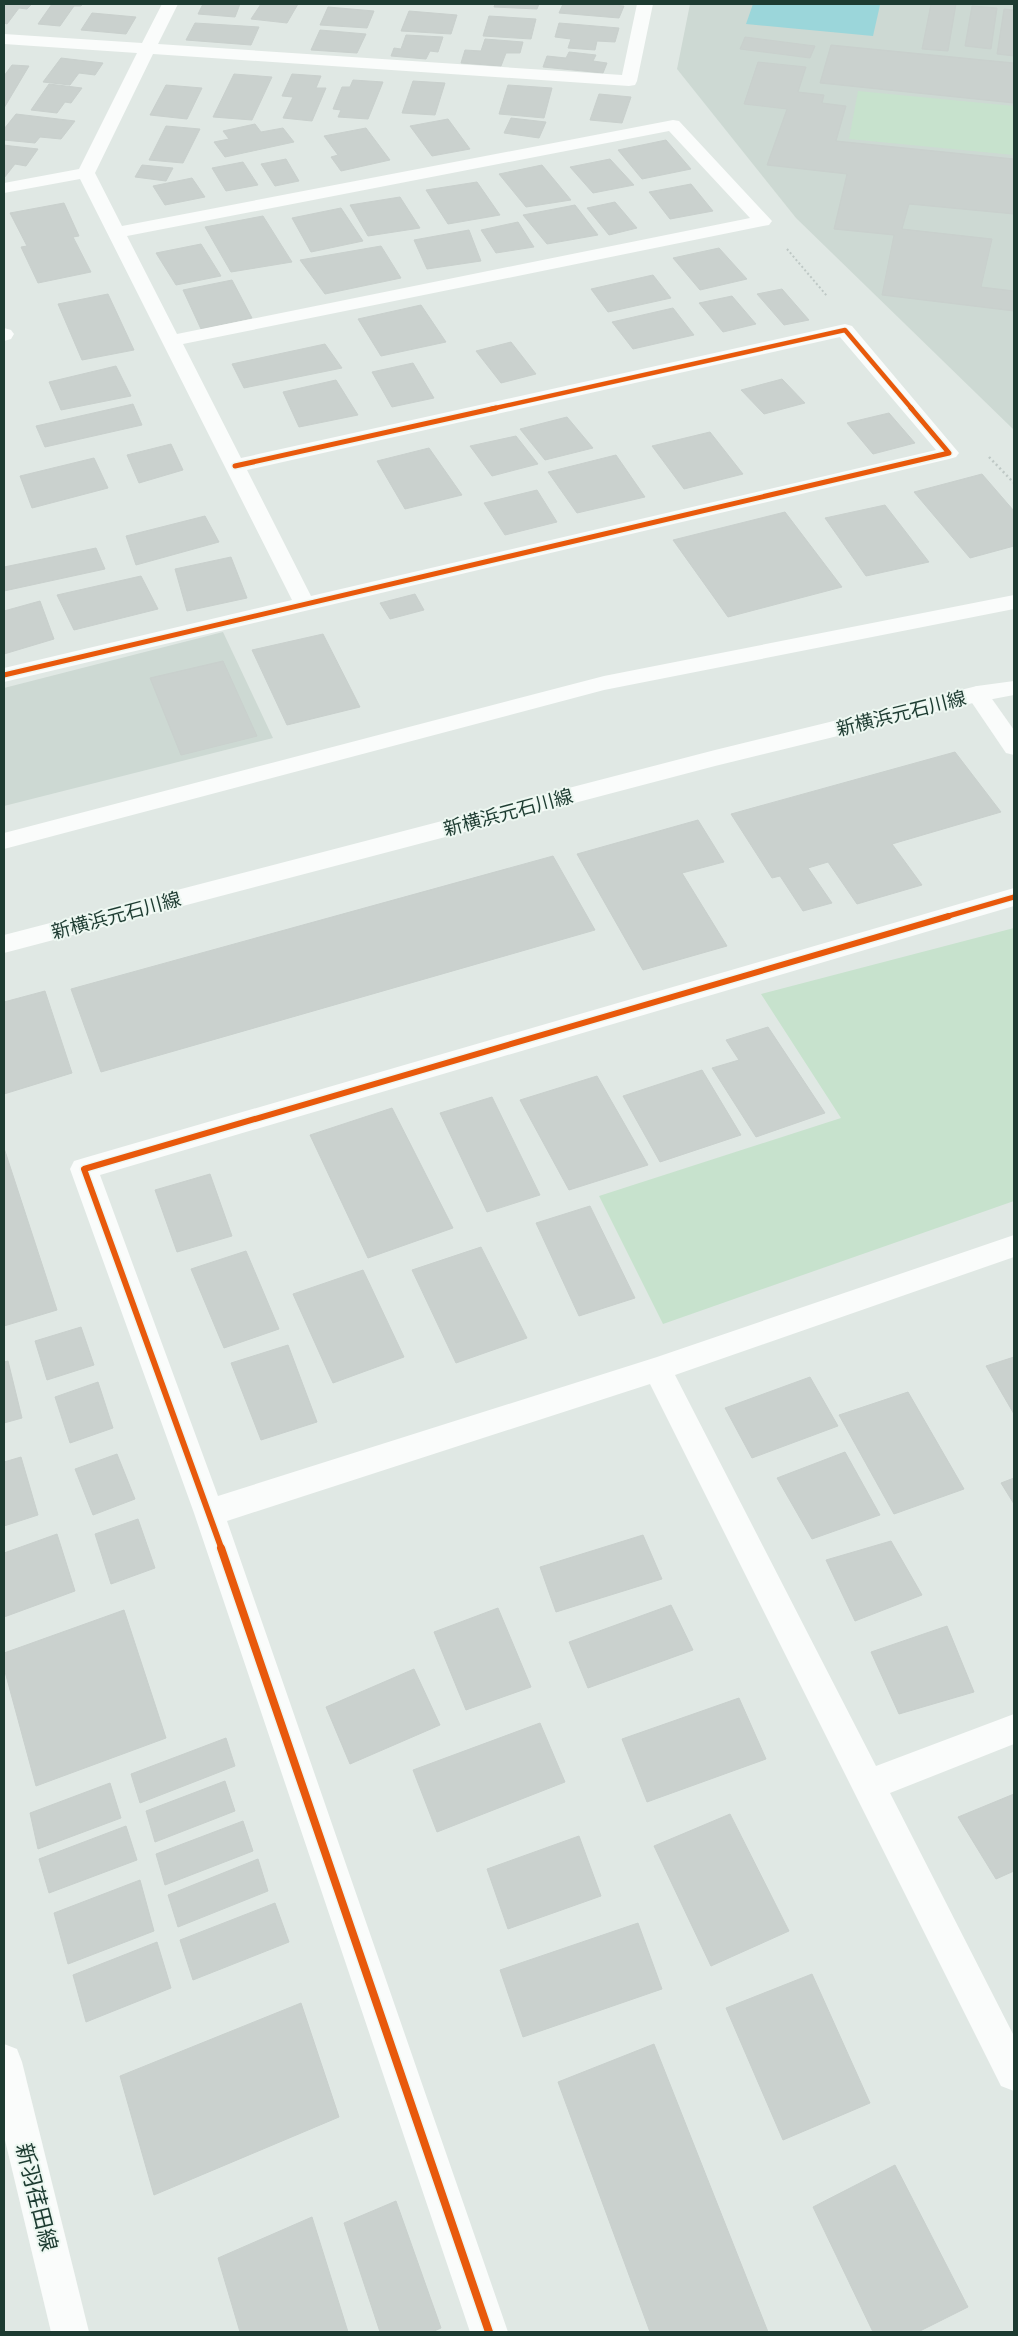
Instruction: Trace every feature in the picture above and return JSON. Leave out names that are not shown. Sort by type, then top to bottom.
[{"type":"street","points":[[86,173],[170,4]]},
{"type":"street","points":[[4,39],[629,81],[645,4]]},
{"type":"street","points":[[115,233],[673,125],[763,221],[171,341]]},
{"type":"street","points":[[4,188],[86,173]]},
{"type":"street","points":[[86,173],[305,605]]},
{"type":"street","points":[[4,675],[948,453],[845,330],[235,466]]},
{"type":"street","points":[[4,840],[604,683],[1014,602]]},
{"type":"street","name":"新横浜元石川線","points":[[4,944],[715,758],[977,694],[1014,688]]},
{"type":"street","points":[[977,694],[1014,747]]},
{"type":"street","points":[[488,2332],[209,1513],[84,1169],[1014,897]]},
{"type":"street","points":[[209,1513],[657,1368],[1014,1246]]},
{"type":"street","points":[[657,1368],[1014,2073]]},
{"type":"street","points":[[869,1785],[1014,1729]]},
{"type":"street","name":"新羽荏田線","points":[[4,2062],[70,2332]]},
{"type":"path","points":[[781,242],[830,300]]},
{"type":"path","points":[[987,455],[1014,483]]},
{"type":"shaded area","points":[[690,4],[1014,4],[1014,430],[796,218],[677,69]]},
{"type":"shaded area","points":[[223,632],[273,738],[4,806],[4,688]]},
{"type":"green space","points":[[858,91],[1014,106],[1014,155],[849,139]]},
{"type":"green space","points":[[1014,928],[1014,1201],[663,1324],[599,1196],[841,1118],[761,994]]},
{"type":"water","points":[[753,4],[880,5],[873,36],[746,24]]},
{"type":"building","points":[[4,4],[32,4],[27,9],[19,8],[7,24],[4,23]]},
{"type":"building","points":[[52,4],[83,4],[81,6],[74,6],[60,26],[38,24]]},
{"type":"building","points":[[203,4],[240,4],[235,17],[198,14]]},
{"type":"building","points":[[261,4],[298,4],[287,23],[251,19]]},
{"type":"building","points":[[495,4],[539,4],[537,9],[494,7]]},
{"type":"building","points":[[563,4],[624,6],[619,18],[559,13]]},
{"type":"building","points":[[931,4],[956,4],[948,51],[922,49]]},
{"type":"building","points":[[972,6],[997,8],[991,49],[965,46]]},
{"type":"building","points":[[328,7],[374,11],[367,28],[320,25]]},
{"type":"building","points":[[1004,9],[1014,10],[1014,56],[997,54]]},
{"type":"building","points":[[409,11],[457,15],[451,34],[401,31]]},
{"type":"building","points":[[92,13],[136,17],[126,34],[81,30]]},
{"type":"building","points":[[489,16],[536,19],[531,39],[483,36]]},
{"type":"building","points":[[195,23],[259,27],[251,45],[186,40]]},
{"type":"building","points":[[559,23],[619,28],[615,42],[597,41],[595,50],[568,48],[571,39],[555,37]]},
{"type":"building","points":[[320,30],[366,34],[357,53],[311,50]]},
{"type":"building","points":[[406,35],[443,37],[438,52],[430,51],[426,59],[391,56],[394,48],[401,49]]},
{"type":"building","points":[[745,37],[815,46],[810,58],[740,49]]},
{"type":"building","points":[[485,39],[523,42],[520,53],[506,53],[501,66],[461,63],[465,50],[481,51]]},
{"type":"building","points":[[831,45],[1014,63],[1014,103],[820,83]]},
{"type":"building","points":[[569,52],[596,55],[593,61],[607,63],[603,73],[543,67],[547,56],[566,58]]},
{"type":"building","points":[[61,58],[103,63],[95,75],[79,73],[70,85],[43,82]]},
{"type":"building","points":[[758,62],[806,67],[798,92],[824,95],[822,103],[846,106],[836,141],[1014,159],[1014,214],[909,204],[902,229],[992,239],[981,287],[1014,291],[1014,311],[882,295],[894,235],[834,229],[847,174],[767,165],[787,109],[744,104]]},
{"type":"building","points":[[12,65],[29,66],[4,108],[4,76]]},
{"type":"building","points":[[234,74],[272,77],[252,120],[213,117]]},
{"type":"building","points":[[292,74],[321,76],[316,88],[326,88],[312,121],[283,118],[293,97],[282,96]]},
{"type":"building","points":[[353,80],[383,82],[368,119],[338,117],[341,110],[333,109],[342,87],[350,87]]},
{"type":"building","points":[[413,81],[445,83],[435,115],[402,113]]},
{"type":"building","points":[[49,84],[82,88],[71,103],[65,102],[57,113],[31,110]]},
{"type":"building","points":[[166,85],[202,88],[187,119],[150,115]]},
{"type":"building","points":[[508,85],[552,88],[544,118],[499,114]]},
{"type":"building","points":[[599,94],[631,97],[622,123],[590,120]]},
{"type":"building","points":[[16,114],[75,121],[61,139],[40,137],[35,143],[4,140],[4,129]]},
{"type":"building","points":[[511,118],[546,122],[539,138],[504,133]]},
{"type":"building","points":[[448,119],[470,149],[432,156],[410,126]]},
{"type":"building","points":[[255,124],[261,132],[283,128],[294,142],[225,157],[214,142],[229,139],[223,131]]},
{"type":"building","points":[[166,126],[200,129],[183,163],[149,160]]},
{"type":"building","points":[[366,128],[390,160],[341,171],[331,157],[338,155],[324,136]]},
{"type":"building","points":[[666,140],[691,169],[642,179],[618,150]]},
{"type":"building","points":[[4,145],[38,149],[26,166],[15,164],[4,178]]},
{"type":"building","points":[[286,159],[299,181],[275,186],[261,164]]},
{"type":"building","points":[[610,159],[634,185],[593,193],[570,167]]},
{"type":"building","points":[[243,162],[258,185],[226,191],[212,168]]},
{"type":"building","points":[[142,165],[173,168],[166,181],[135,177]]},
{"type":"building","points":[[542,165],[571,200],[526,207],[499,174]]},
{"type":"building","points":[[192,178],[205,197],[165,205],[153,186]]},
{"type":"building","points":[[477,182],[500,215],[448,224],[426,190]]},
{"type":"building","points":[[691,184],[713,211],[670,219],[649,192]]},
{"type":"building","points":[[400,197],[420,228],[368,236],[350,205]]},
{"type":"building","points":[[615,202],[637,228],[609,235],[587,208]]},
{"type":"building","points":[[64,203],[79,236],[73,237],[91,272],[38,283],[21,247],[27,246],[10,213]]},
{"type":"building","points":[[575,205],[598,235],[547,244],[523,215]]},
{"type":"building","points":[[341,208],[363,241],[311,252],[292,218]]},
{"type":"building","points":[[263,216],[292,262],[231,272],[205,227]]},
{"type":"building","points":[[518,222],[534,247],[496,253],[481,230]]},
{"type":"building","points":[[469,230],[481,261],[427,269],[414,240]]},
{"type":"building","points":[[201,244],[221,276],[176,285],[156,253]]},
{"type":"building","points":[[381,246],[401,278],[325,294],[300,260]]},
{"type":"building","points":[[719,248],[747,279],[700,290],[673,258]]},
{"type":"building","points":[[653,275],[671,298],[608,312],[591,289]]},
{"type":"building","points":[[232,280],[252,318],[201,329],[183,290]]},
{"type":"building","points":[[782,289],[809,320],[784,325],[757,294]]},
{"type":"building","points":[[108,294],[134,350],[82,360],[58,304]]},
{"type":"building","points":[[732,296],[756,324],[723,332],[699,303]]},
{"type":"building","points":[[421,305],[446,342],[381,356],[358,319]]},
{"type":"building","points":[[673,308],[694,335],[633,349],[612,322]]},
{"type":"building","points":[[511,342],[536,374],[501,383],[476,351]]},
{"type":"building","points":[[325,344],[342,368],[244,388],[232,364]]},
{"type":"building","points":[[413,363],[434,398],[392,407],[372,372]]},
{"type":"building","points":[[116,366],[131,396],[61,410],[49,382]]},
{"type":"building","points":[[782,379],[805,403],[764,414],[741,390]]},
{"type":"building","points":[[336,380],[358,415],[299,427],[283,392]]},
{"type":"building","points":[[133,404],[142,425],[45,447],[36,426]]},
{"type":"building","points":[[889,413],[915,443],[873,454],[847,423]]},
{"type":"building","points":[[567,417],[593,448],[545,460],[520,429]]},
{"type":"building","points":[[710,432],[743,474],[684,489],[652,446]]},
{"type":"building","points":[[516,436],[538,464],[492,476],[470,446]]},
{"type":"building","points":[[171,444],[183,470],[139,483],[127,455]]},
{"type":"building","points":[[429,448],[462,495],[405,509],[377,461]]},
{"type":"building","points":[[616,455],[645,497],[577,513],[548,472]]},
{"type":"building","points":[[94,458],[108,488],[32,508],[20,476]]},
{"type":"building","points":[[982,474],[1014,511],[1014,546],[970,558],[914,492]]},
{"type":"building","points":[[537,490],[557,522],[505,535],[484,503]]},
{"type":"building","points":[[885,505],[929,562],[866,576],[825,518]]},
{"type":"building","points":[[785,512],[842,587],[728,617],[673,540]]},
{"type":"building","points":[[205,516],[219,542],[136,565],[126,536]]},
{"type":"building","points":[[96,548],[105,569],[4,591],[4,567]]},
{"type":"building","points":[[231,557],[247,598],[187,611],[175,569]]},
{"type":"building","points":[[141,576],[158,609],[74,630],[57,595]]},
{"type":"building","points":[[415,594],[424,610],[390,619],[380,603]]},
{"type":"building","points":[[40,601],[54,639],[4,654],[4,611]]},
{"type":"building","points":[[323,634],[360,707],[287,725],[252,650]]},
{"type":"building","points":[[223,661],[257,736],[181,755],[150,678]]},
{"type":"building","points":[[955,752],[1001,812],[892,844],[922,885],[857,904],[828,862],[808,868],[832,903],[803,911],[780,876],[772,878],[731,814]]},
{"type":"building","points":[[698,820],[724,862],[682,873],[727,946],[643,970],[577,854]]},
{"type":"building","points":[[553,856],[595,930],[101,1072],[71,989]]},
{"type":"building","points":[[45,991],[72,1073],[4,1094],[4,1002]]},
{"type":"building","points":[[768,1027],[825,1113],[756,1137],[712,1068],[739,1060],[726,1040]]},
{"type":"building","points":[[702,1070],[741,1135],[660,1162],[623,1096]]},
{"type":"building","points":[[597,1076],[648,1165],[569,1190],[520,1100]]},
{"type":"building","points":[[492,1097],[540,1195],[487,1212],[440,1113]]},
{"type":"building","points":[[392,1108],[453,1228],[368,1258],[310,1135]]},
{"type":"building","points":[[4,1148],[57,1310],[4,1326]]},
{"type":"building","points":[[210,1174],[232,1236],[177,1252],[155,1190]]},
{"type":"building","points":[[590,1206],[635,1298],[579,1316],[536,1223]]},
{"type":"building","points":[[481,1247],[527,1338],[456,1363],[412,1270]]},
{"type":"building","points":[[246,1251],[279,1329],[224,1348],[191,1269]]},
{"type":"building","points":[[363,1270],[404,1357],[333,1383],[293,1294]]},
{"type":"building","points":[[81,1327],[94,1365],[47,1380],[35,1341]]},
{"type":"building","points":[[288,1345],[317,1422],[261,1440],[231,1363]]},
{"type":"building","points":[[1014,1357],[1014,1414],[986,1366]]},
{"type":"building","points":[[8,1361],[22,1418],[4,1423],[4,1362]]},
{"type":"building","points":[[810,1377],[838,1426],[752,1458],[725,1408]]},
{"type":"building","points":[[98,1382],[113,1428],[70,1443],[55,1397]]},
{"type":"building","points":[[908,1392],[964,1489],[894,1514],[839,1415]]},
{"type":"building","points":[[845,1452],[880,1515],[812,1539],[777,1478]]},
{"type":"building","points":[[117,1454],[135,1499],[93,1515],[75,1469]]},
{"type":"building","points":[[21,1457],[38,1515],[4,1526],[4,1462]]},
{"type":"building","points":[[1014,1478],[1014,1504],[1001,1483]]},
{"type":"building","points":[[138,1519],[155,1568],[111,1584],[95,1534]]},
{"type":"building","points":[[57,1534],[75,1591],[4,1617],[4,1553]]},
{"type":"building","points":[[643,1535],[662,1579],[556,1612],[540,1567]]},
{"type":"building","points":[[891,1541],[922,1595],[855,1621],[826,1560]]},
{"type":"building","points":[[671,1605],[693,1650],[588,1688],[569,1642]]},
{"type":"building","points":[[498,1608],[531,1687],[466,1710],[434,1632]]},
{"type":"building","points":[[124,1610],[166,1738],[36,1786],[4,1668],[4,1653]]},
{"type":"building","points":[[947,1626],[974,1692],[899,1714],[871,1652]]},
{"type":"building","points":[[414,1669],[440,1725],[350,1764],[326,1707]]},
{"type":"building","points":[[739,1698],[766,1759],[647,1802],[622,1739]]},
{"type":"building","points":[[540,1723],[565,1782],[437,1832],[413,1770]]},
{"type":"building","points":[[226,1738],[235,1766],[140,1803],[131,1774]]},
{"type":"building","points":[[225,1781],[235,1811],[155,1842],[146,1811]]},
{"type":"building","points":[[110,1783],[121,1818],[38,1849],[30,1813]]},
{"type":"building","points":[[1014,1794],[1014,1871],[996,1879],[958,1817]]},
{"type":"building","points":[[730,1814],[789,1931],[711,1966],[654,1846]]},
{"type":"building","points":[[243,1821],[253,1851],[165,1885],[156,1854]]},
{"type":"building","points":[[126,1826],[137,1860],[49,1893],[39,1859]]},
{"type":"building","points":[[579,1836],[601,1896],[508,1929],[487,1869]]},
{"type":"building","points":[[258,1859],[268,1891],[178,1927],[168,1895]]},
{"type":"building","points":[[140,1880],[154,1931],[68,1964],[54,1913]]},
{"type":"building","points":[[275,1903],[289,1942],[193,1980],[180,1940]]},
{"type":"building","points":[[638,1923],[662,1989],[523,2037],[500,1970]]},
{"type":"building","points":[[157,1942],[171,1988],[86,2022],[73,1975]]},
{"type":"building","points":[[812,1974],[870,2103],[783,2140],[726,2008]]},
{"type":"building","points":[[301,2003],[339,2117],[154,2195],[120,2076]]},
{"type":"building","points":[[654,2044],[768,2332],[650,2332],[558,2082]]},
{"type":"building","points":[[895,2165],[968,2307],[918,2332],[873,2332],[813,2207]]},
{"type":"building","points":[[396,2201],[441,2328],[432,2332],[380,2332],[344,2223]]},
{"type":"building","points":[[312,2217],[348,2332],[240,2332],[218,2258]]},
{"type":"cycle path","points":[[4,675],[949,453],[845,330],[235,466]]},
{"type":"cycle path","points":[[489,2332],[209,1513],[84,1169],[1014,897]]}]
